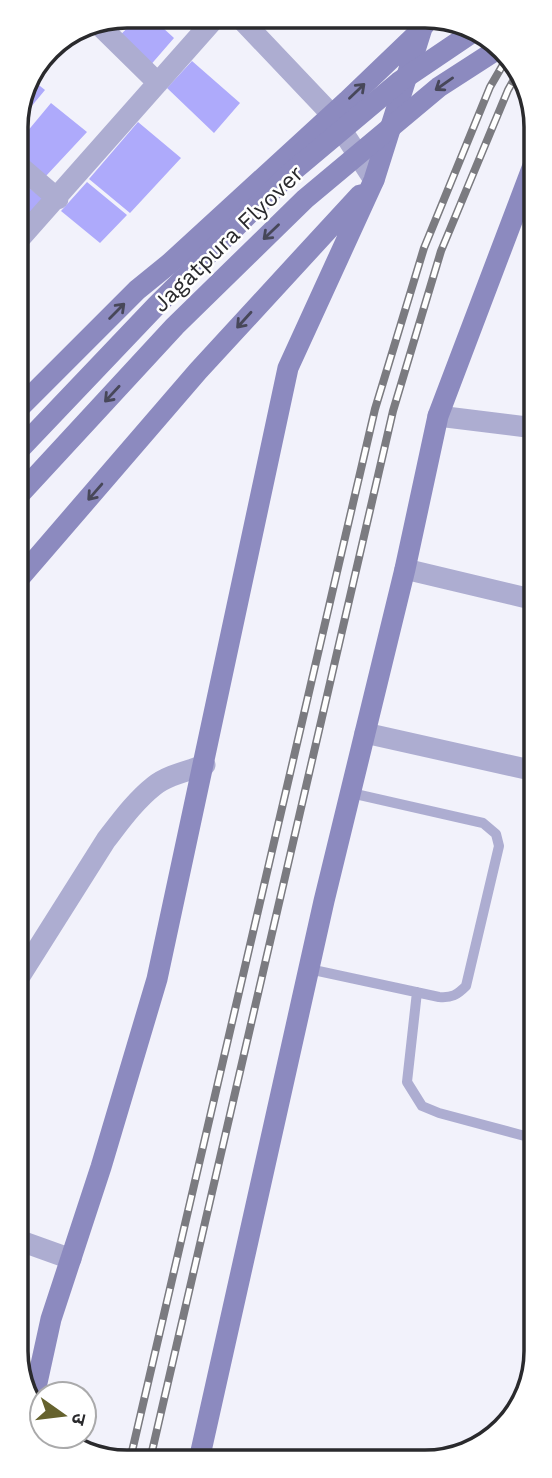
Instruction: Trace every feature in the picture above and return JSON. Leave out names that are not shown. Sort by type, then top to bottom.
[{"type":"main road","points":[[28,399],[137,290],[332,115],[421,28]]},
{"type":"main road","points":[[38,1380],[51,1319],[157,979],[288,368],[374,180],[424,28]]},
{"type":"main road","name":"Jagatpura Flyover","points":[[28,440],[156,306],[287,176],[398,82],[466,37]]},
{"type":"main road","name":"Jagatpura Flyover","points":[[28,485],[175,326],[304,199],[439,87],[491,54]]},
{"type":"main road","points":[[28,568],[198,371],[374,180]]},
{"type":"main road","points":[[201,1450],[309,969],[405,569],[438,416],[524,189]]},
{"type":"street","points":[[28,230],[206,28]]},
{"type":"street","points":[[250,28],[332,115],[374,180]]},
{"type":"street","points":[[105,31],[158,83]]},
{"type":"street","points":[[28,173],[58,199]]},
{"type":"street","points":[[438,416],[524,427]]},
{"type":"street","points":[[405,569],[524,597]]},
{"type":"street","points":[[365,733],[524,769]]},
{"type":"street","points":[[28,964],[122,819],[155,785],[205,765]]},
{"type":"street","points":[[28,1244],[71,1259]]},
{"type":"lane","points":[[309,969],[450,998],[466,986],[499,846],[496,834],[483,823],[351,793]]},
{"type":"lane","points":[[417,992],[407,1082],[422,1106],[524,1136]]},
{"type":"building","points":[[127,28],[163,28],[174,38],[148,68],[117,38]]},
{"type":"building","points":[[192,61],[240,103],[214,133],[167,88]]},
{"type":"building","points":[[38,84],[45,90],[30,108]]},
{"type":"building","points":[[51,103],[87,132],[45,177],[28,163],[28,131]]},
{"type":"building","points":[[138,122],[181,158],[130,213],[89,179]]},
{"type":"building","points":[[87,182],[127,215],[100,243],[61,211]]},
{"type":"building","points":[[28,187],[45,200],[28,222]]},
{"type":"railway","points":[[132,1450],[375,409],[424,248],[490,87],[502,66]]},
{"type":"railway","points":[[152,1450],[393,411],[441,251],[513,81]]}]
